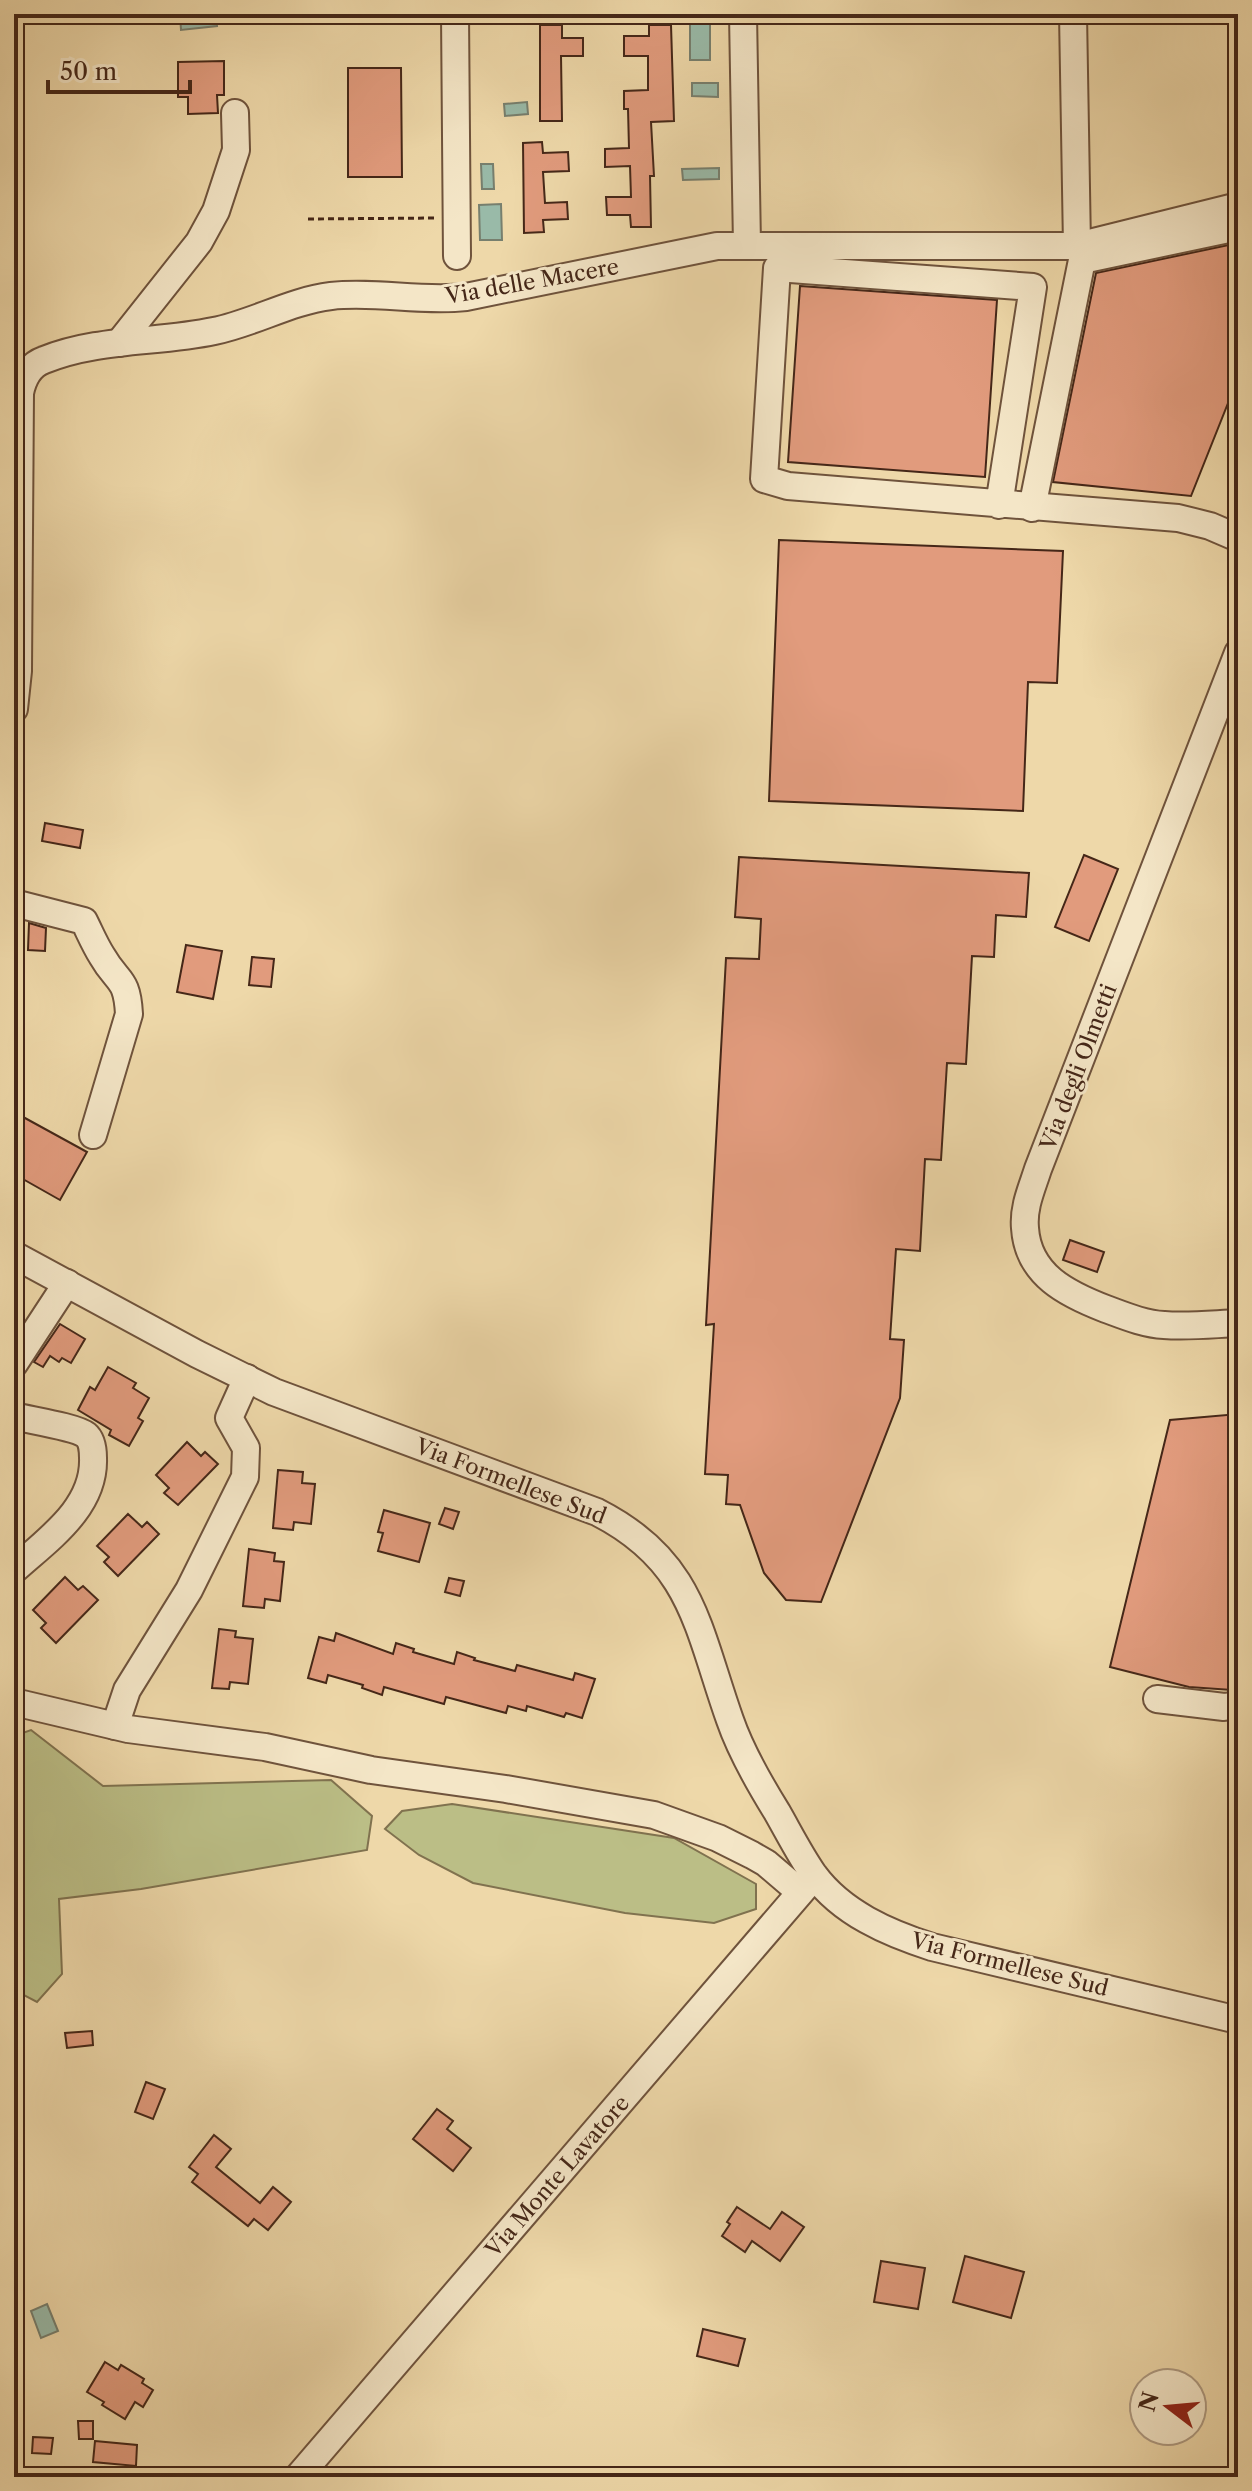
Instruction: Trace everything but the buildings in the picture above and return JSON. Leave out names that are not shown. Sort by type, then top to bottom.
[{"type":"street","points":[[455,14],[457,256]]},
{"type":"street","points":[[743,14],[747,245]]},
{"type":"street","points":[[1073,14],[1077,246]]},
{"type":"street","points":[[119,343],[199,242],[216,211],[236,150],[235,113]]},
{"type":"street","name":"Via delle Macere","points":[[14,709],[18,671],[17,384],[44,359],[119,343],[219,330],[322,297],[376,294],[453,299],[701,248],[747,245],[1077,246],[1238,206]]},
{"type":"street","points":[[1032,508],[1082,260],[1238,227]]},
{"type":"street","points":[[999,505],[1033,287],[777,268],[764,479],[784,486],[1032,508],[1178,518],[1238,538]]},
{"type":"street","name":"Via degli Olmetti","points":[[1236,663],[1038,1169],[1028,1200],[1025,1224],[1027,1245],[1041,1271],[1053,1283],[1083,1300],[1135,1320],[1156,1324],[1238,1323]]},
{"type":"street","points":[[14,903],[84,921],[103,958],[123,982],[128,995],[129,1014],[93,1135]]},
{"type":"street","name":"Via Formellese Sud","points":[[14,1255],[274,1392],[597,1512],[645,1542],[670,1570],[692,1610],[738,1741],[808,1884],[907,1939],[1238,2020]]},
{"type":"street","points":[[14,1364],[67,1283]]},
{"type":"street","points":[[115,1726],[127,1690],[189,1590],[245,1477],[246,1448],[229,1418],[247,1378]]},
{"type":"street","points":[[14,1416],[85,1435],[92,1447],[93,1465],[88,1488],[76,1510],[59,1530],[14,1570]]},
{"type":"street","points":[[1157,1699],[1224,1707],[1238,1705]]},
{"type":"street","points":[[14,1702],[115,1726],[265,1747],[371,1770],[506,1789],[654,1815],[718,1838],[808,1884]]},
{"type":"street","name":"Via Monte Lavatore","points":[[303,2476],[808,1884]]},
{"type":"path","points":[[308,219],[437,218]]},
{"type":"green space","points":[[31,1730],[103,1786],[331,1780],[372,1816],[367,1850],[141,1889],[59,1899],[62,1974],[37,2002],[14,1990],[14,1736]]},
{"type":"green space","points":[[452,1804],[674,1838],[756,1884],[756,1909],[714,1923],[625,1913],[473,1883],[419,1855],[385,1829],[402,1811]]},
{"type":"shaded area","points":[[180,14],[216,14],[217,26],[181,30]]},
{"type":"shaded area","points":[[690,21],[710,21],[710,60],[690,60]]},
{"type":"shaded area","points":[[692,83],[718,83],[718,97],[692,96]]},
{"type":"shaded area","points":[[527,102],[528,114],[505,116],[504,104]]},
{"type":"shaded area","points":[[481,164],[493,164],[494,189],[482,189]]},
{"type":"shaded area","points":[[719,168],[719,179],[683,180],[682,169]]},
{"type":"shaded area","points":[[501,204],[502,240],[480,240],[479,205]]},
{"type":"shaded area","points":[[47,2304],[58,2331],[41,2338],[31,2311]]}]
